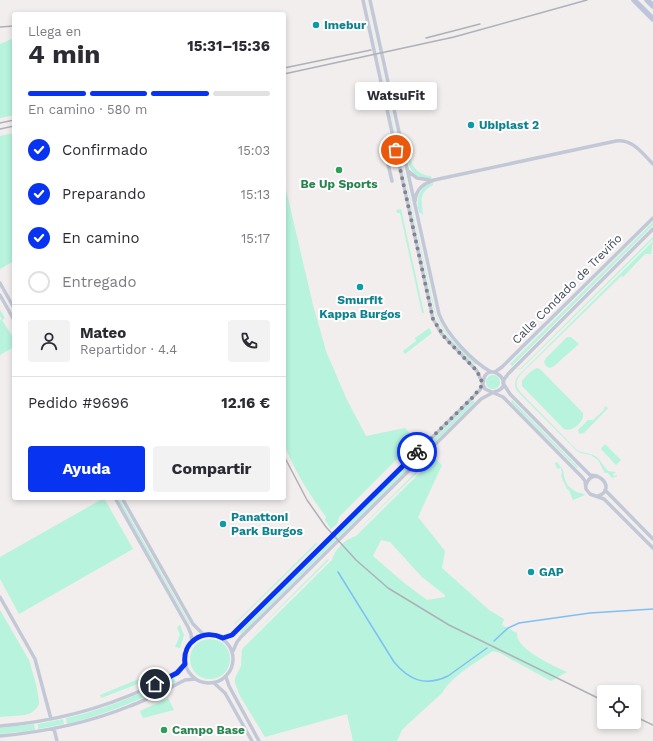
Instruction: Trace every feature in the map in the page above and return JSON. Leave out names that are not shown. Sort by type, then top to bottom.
[{"type":"main road","points":[[634,0],[653,19]]},
{"type":"main road","points":[[647,0],[653,6]]},
{"type":"street","points":[[363,0],[433,319],[440,333],[477,371],[487,390],[503,397],[582,477],[588,492],[594,496],[604,499],[653,548]]},
{"type":"street","points":[[370,0],[436,304],[443,323],[453,337],[478,363],[493,372],[500,374],[510,394],[590,475],[602,478],[605,482],[605,490],[601,495],[594,496]]},
{"type":"street","points":[[407,168],[410,174],[417,178],[434,180],[620,140],[634,145],[653,164]]},
{"type":"street","points":[[383,143],[392,181]]},
{"type":"street","points":[[415,206],[416,197],[419,190],[424,185],[434,180]]},
{"type":"street","name":"Calle Condado de Treviño","points":[[493,372],[502,368],[653,218]]},
{"type":"street","name":"Calle Condado de Treviño","points":[[503,382],[513,368],[653,229]]},
{"type":"street","points":[[0,283],[12,304]]},
{"type":"street","points":[[0,295],[12,316]]},
{"type":"street","points":[[223,638],[232,635],[473,397],[483,383],[485,375],[493,372]]},
{"type":"street","points":[[0,736],[54,729],[86,721],[149,698],[185,680],[195,679],[208,684],[214,683],[226,677],[231,672],[234,664],[233,651],[241,637],[481,399],[492,392],[500,390],[503,382]]},
{"type":"street","points":[[586,486],[589,479],[597,476]]},
{"type":"street","points":[[605,490],[653,539]]},
{"type":"street","points":[[116,500],[188,627],[192,642]]},
{"type":"street","points":[[123,500],[193,624],[204,635]]},
{"type":"street","points":[[0,597],[35,659],[51,719]]},
{"type":"street","points":[[195,679],[187,670],[185,664],[186,651],[192,642],[204,635],[216,635],[223,638],[233,651]]},
{"type":"street","points":[[0,726],[51,719],[87,710],[131,695],[174,675],[185,664]]},
{"type":"street","points":[[226,677],[229,686],[259,741]]},
{"type":"street","points":[[214,683],[225,693],[252,741]]},
{"type":"street","points":[[54,729],[57,741]]},
{"type":"green space","points":[[366,0],[435,311],[447,333],[457,346],[476,364],[475,365],[456,346],[446,333],[441,326],[434,310]]},
{"type":"green space","points":[[12,39],[12,115],[0,118],[0,44]]},
{"type":"green space","points":[[12,133],[12,262],[0,269],[0,136]]},
{"type":"green space","points":[[409,154],[418,171],[431,176],[432,178],[418,176],[412,171],[407,158]]},
{"type":"green space","points":[[433,183],[433,185],[424,192],[422,196],[423,217],[419,212],[418,207],[419,194],[424,187]]},
{"type":"green space","points":[[286,190],[313,305],[326,351],[346,398],[366,436],[405,428],[417,440],[408,449],[406,446],[402,449],[404,452],[339,517],[337,524],[331,529],[325,520],[326,517],[308,491],[286,449]]},
{"type":"green space","points":[[401,209],[424,313],[422,313],[400,213],[397,213],[396,210]]},
{"type":"green space","points":[[653,222],[653,225],[512,366],[510,364]]},
{"type":"green space","points":[[653,237],[653,239],[521,369],[516,369],[521,368]]},
{"type":"green space","points":[[653,241],[651,254],[645,254],[623,277],[621,276],[525,370],[517,380],[517,386],[520,392],[577,450],[595,456],[608,471],[616,472],[613,474],[614,476],[617,476],[612,478],[608,473],[605,473],[598,460],[591,455],[577,451],[519,393],[515,387],[515,383],[518,376]]},
{"type":"green space","points":[[0,310],[5,318],[2,320],[12,336],[12,348],[0,355],[0,320],[2,319],[0,316]]},
{"type":"green space","points":[[429,328],[432,333],[405,354],[403,351],[416,341],[415,338]]},
{"type":"green space","points":[[567,337],[571,337],[579,344],[554,366],[550,368],[546,366],[544,362],[546,358]]},
{"type":"green space","points":[[537,368],[540,369],[583,413],[580,423],[574,428],[567,430],[564,429],[522,386],[522,381],[530,372]]},
{"type":"green space","points":[[493,375],[498,377],[500,382],[498,387],[493,389],[488,387],[486,382],[488,377]]},
{"type":"green space","points":[[473,400],[475,402],[241,634],[240,632]]},
{"type":"green space","points":[[512,400],[578,467],[577,468],[512,403]]},
{"type":"green space","points":[[605,406],[608,408],[584,433],[579,434],[578,430],[588,420],[593,420],[604,410]]},
{"type":"green space","points":[[605,444],[621,460],[616,465],[601,449]]},
{"type":"green space","points":[[435,458],[442,465],[418,517],[445,551],[442,568],[489,610],[504,619],[502,625],[517,633],[518,639],[522,645],[529,651],[567,672],[551,681],[500,653],[493,651],[465,670],[452,681],[442,693],[402,730],[397,741],[353,741],[347,714],[265,737],[240,696],[235,683],[235,678],[241,666],[242,649],[332,560],[335,552],[341,545],[348,539],[356,536]],"holes":[[[381,540],[390,542],[422,577],[445,595],[445,597],[427,600],[403,582],[373,556]]]},
{"type":"green space","points":[[557,462],[563,470],[568,486],[576,492],[585,495],[573,500],[561,476],[561,468],[557,469],[555,463]]},
{"type":"green space","points":[[420,468],[421,469],[355,533]]},
{"type":"green space","points":[[100,500],[105,500],[133,549],[19,614],[0,579],[0,557]]},
{"type":"green space","points":[[118,500],[120,500],[189,624]]},
{"type":"green space","points":[[316,543],[317,544],[234,625],[234,624]]},
{"type":"green space","points":[[328,559],[329,560],[248,639]]},
{"type":"green space","points":[[0,610],[29,660],[36,684],[39,704],[31,713],[25,715],[0,717]]},
{"type":"green space","points":[[180,625],[184,635],[180,648],[175,647],[180,635],[177,627]]},
{"type":"green space","points":[[214,639],[221,642],[227,648],[230,659],[229,667],[221,676],[214,679],[206,679],[199,676],[191,667],[190,655],[193,648],[202,640]]},
{"type":"green space","points":[[146,676],[148,680],[101,698],[100,695]]},
{"type":"green space","points":[[173,677],[176,682],[150,695],[109,711],[67,724],[66,718],[94,711],[121,701]]},
{"type":"green space","points":[[168,698],[174,710],[143,718],[140,711]]},
{"type":"green space","points":[[63,719],[64,724],[38,729],[38,724]]},
{"type":"green space","points":[[34,724],[35,730],[0,734],[0,728]]},
{"type":"waterway","points":[[338,572],[394,662],[412,677],[418,680],[432,681],[448,676],[487,648]]},
{"type":"waterway","points":[[494,641],[508,628],[519,623],[590,613],[653,609]]},
{"type":"railway","points":[[286,74],[454,37],[587,0]]},
{"type":"railway","points":[[426,38],[480,24]]},
{"type":"railway","points":[[0,27],[12,26]]},
{"type":"railway","points":[[286,68],[371,50]]},
{"type":"railway","points":[[0,123],[12,120]]},
{"type":"railway","points":[[0,129],[12,126]]},
{"type":"railway","points":[[286,460],[307,500],[326,527],[356,560],[388,588],[449,625],[597,698]]},
{"type":"railway","points":[[641,719],[653,725]]},
{"type":"way so far","points":[[396,150],[433,319],[440,333],[474,367],[483,383],[480,390],[417,452]]},
{"type":"place","name":"Imebur","points":[[316,25]]},
{"type":"place","name":"Ubiplast 2","points":[[471,125]]},
{"type":"place","name":"WatsuFit","points":[[396,150]]},
{"type":"place","name":"Be Up Sports","points":[[339,170]]},
{"type":"place","name":"Smurfit Kappa Burgos","points":[[360,287]]},
{"type":"place","name":"Panattoni Park Burgos","points":[[223,524]]},
{"type":"place","name":"GAP","points":[[531,572]]},
{"type":"place","name":"Campo Base","points":[[164,730]]},
{"type":"route","points":[[155,684],[177,673],[185,664],[186,651],[195,639],[208,634],[223,638],[232,635],[417,452]]}]
